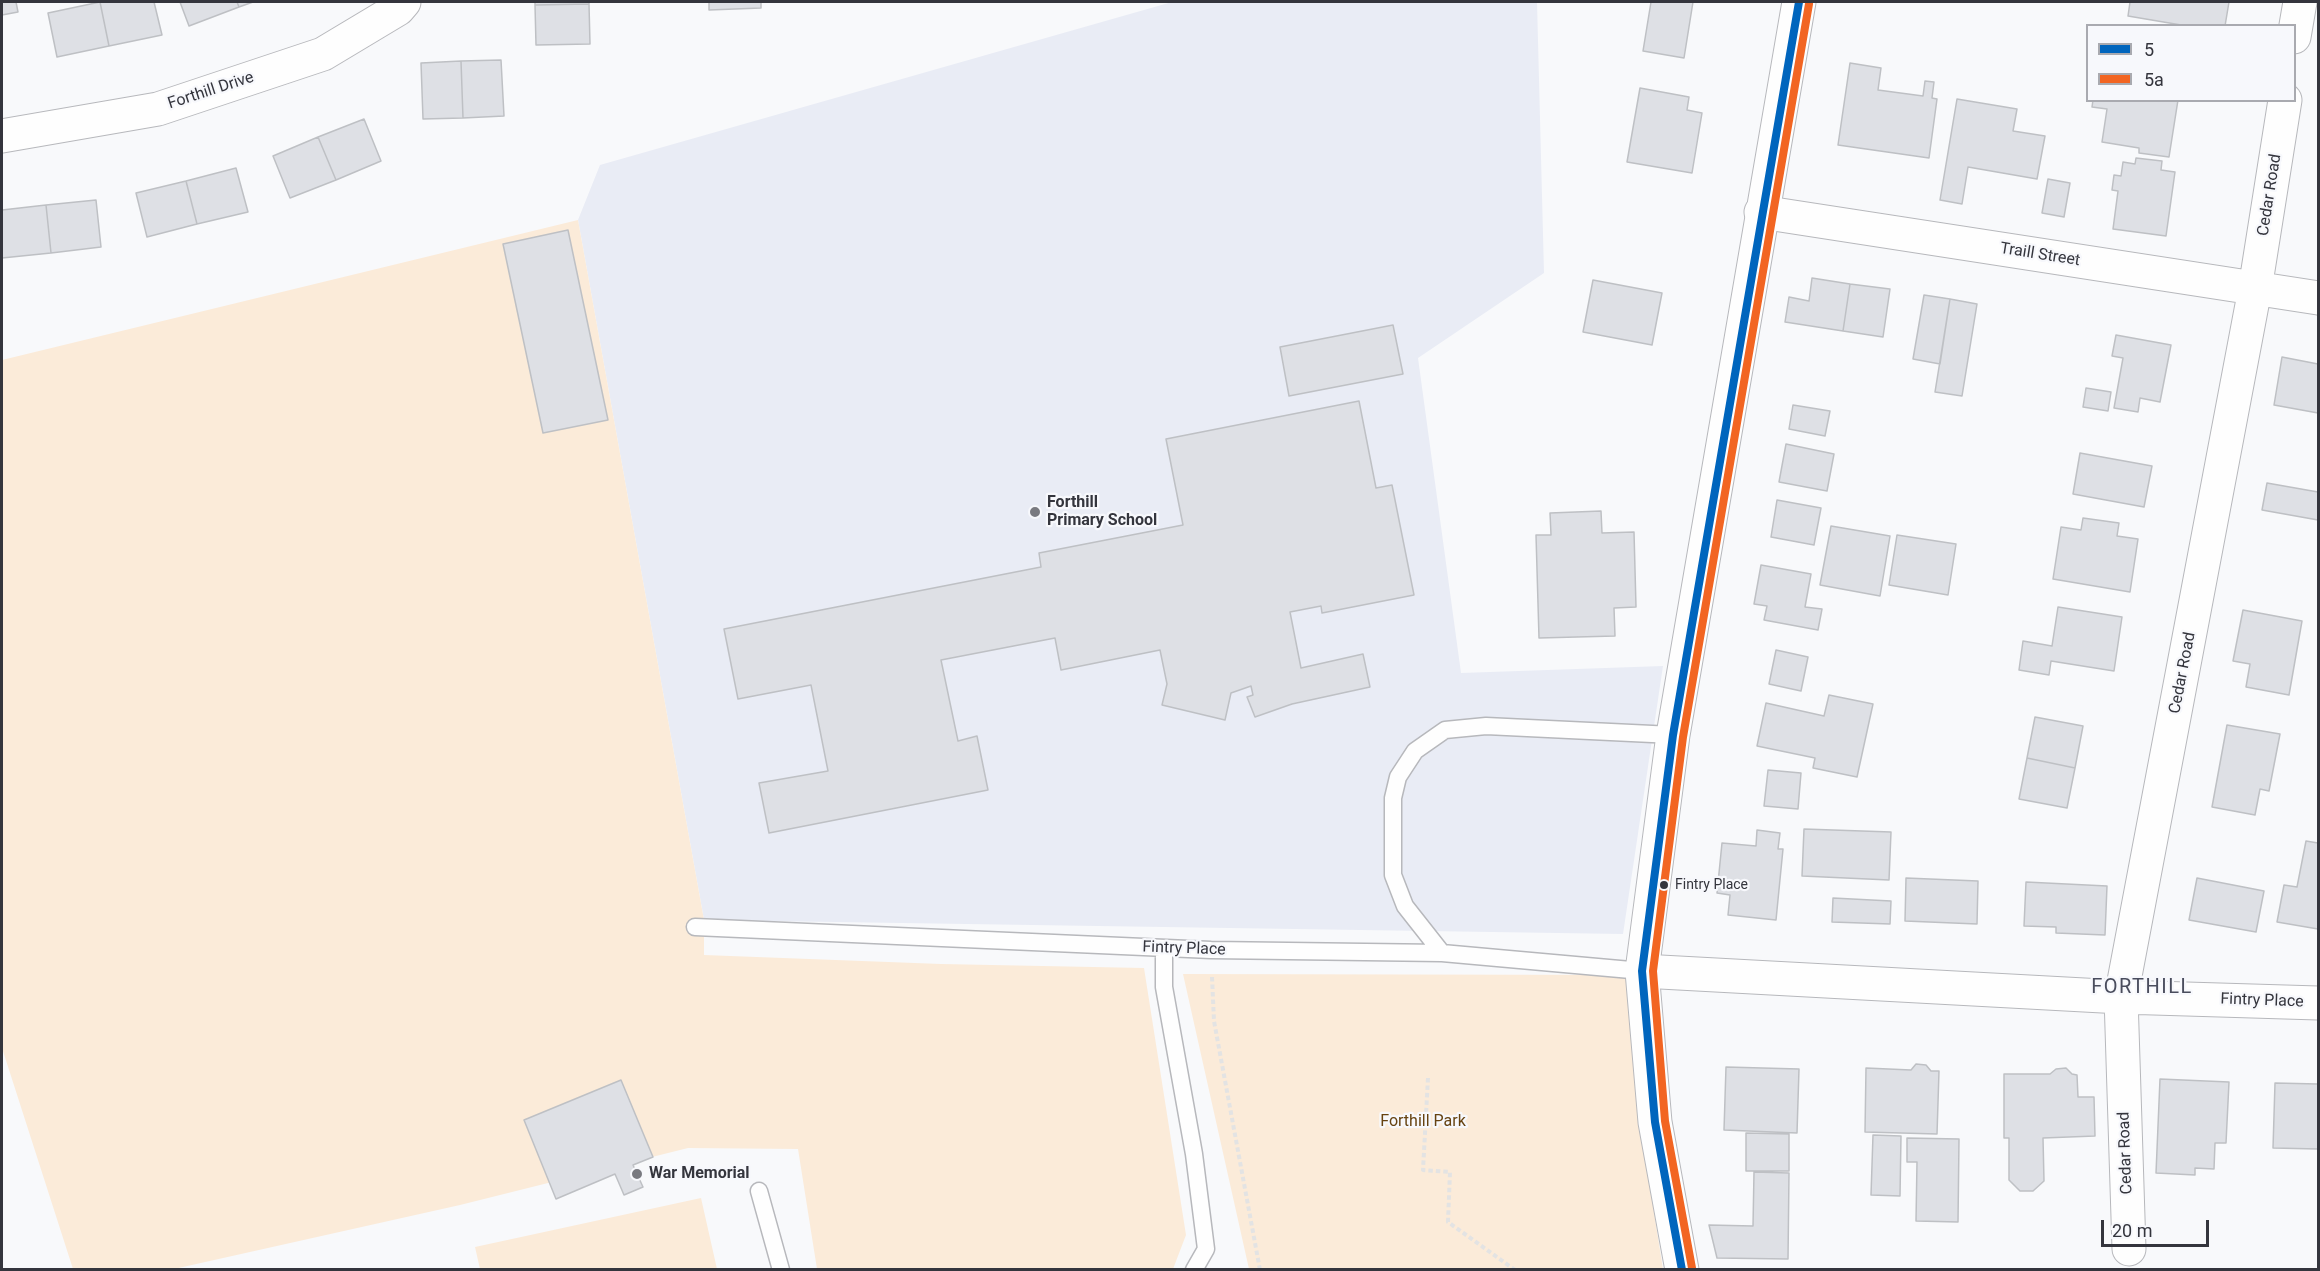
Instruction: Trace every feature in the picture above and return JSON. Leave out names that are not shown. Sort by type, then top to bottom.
[{"type":"street","name":"Forthill Drive","points":[[2,136],[158,109],[323,54],[398,9],[404,2]]},
{"type":"street","points":[[1682,1269],[1655,1122],[1642,971],[1673,735],[1761,212],[1799,2]]},
{"type":"street","points":[[2296,30],[2300,2]]},
{"type":"street","name":"Cedar Road","points":[[2129,1249],[2121,997],[2256,289],[2285,102]]},
{"type":"street","name":"Traill Street","points":[[1761,212],[2319,298]]},
{"type":"street","name":"Fintry Place","points":[[1642,971],[2121,997],[2319,1003]]},
{"type":"lane","points":[[1442,953],[1405,906],[1393,875],[1393,798],[1398,777],[1414,751],[1445,730],[1486,726],[1673,735]]},
{"type":"lane","name":"Fintry Place","points":[[695,927],[1211,950],[1442,953],[1642,971]]},
{"type":"lane","points":[[1164,948],[1164,987],[1194,1154],[1206,1249],[1194,1269]]},
{"type":"lane","points":[[759,1191],[781,1269]]},
{"type":"path","points":[[1211,950],[1214,1021],[1260,1269]]},
{"type":"path","points":[[1428,1078],[1423,1170],[1450,1172],[1448,1222],[1515,1269]]},
{"type":"shaded area","name":"Forthill Primary School","points":[[1172,2],[1537,2],[1544,273],[1418,358],[1461,673],[1663,666],[1623,934],[704,920],[578,220],[600,165]]},
{"type":"green space","points":[[578,220],[704,920],[704,955],[941,964],[1144,968],[1186,1235],[1173,1269],[817,1269],[798,1149],[688,1148],[460,1205],[174,1269],[73,1269],[2,1048],[2,360]]},
{"type":"green space","name":"Forthill Park","points":[[1183,974],[1632,975],[1655,1219],[1663,1269],[1249,1269]]},
{"type":"green space","points":[[701,1198],[717,1269],[480,1269],[475,1247]]},
{"type":"building","points":[[2,2],[16,2],[18,12],[2,15]]},
{"type":"building","points":[[100,2],[109,46],[57,57],[48,13]]},
{"type":"building","points":[[100,2],[154,2],[162,35],[109,46]]},
{"type":"building","points":[[180,2],[237,2],[239,7],[189,26]]},
{"type":"building","points":[[237,2],[253,2],[239,7]]},
{"type":"building","points":[[535,2],[589,2],[589,4],[535,5]]},
{"type":"building","points":[[709,2],[761,2],[761,8],[709,10]]},
{"type":"building","points":[[1651,2],[1693,2],[1684,58],[1643,51]]},
{"type":"building","points":[[2130,2],[2229,2],[2225,24],[2175,24],[2128,16]]},
{"type":"building","points":[[589,4],[590,44],[536,45],[535,5]]},
{"type":"building","points":[[501,60],[504,116],[463,118],[461,61]]},
{"type":"building","points":[[461,61],[463,118],[423,119],[421,63]]},
{"type":"building","points":[[1850,63],[1881,68],[1878,90],[1923,96],[1925,81],[1934,82],[1932,98],[1937,99],[1929,158],[1838,145]]},
{"type":"building","points":[[1640,88],[1689,97],[1687,110],[1702,113],[1692,173],[1627,162]]},
{"type":"building","points":[[1957,99],[2017,109],[2013,131],[2045,136],[2037,179],[1968,167],[1962,204],[1940,200]]},
{"type":"building","points":[[2093,102],[2178,102],[2169,157],[2139,153],[2139,148],[2102,142],[2107,109],[2092,107]]},
{"type":"building","points":[[364,119],[381,161],[336,180],[318,137]]},
{"type":"building","points":[[318,137],[336,180],[290,198],[273,156]]},
{"type":"building","points":[[2136,158],[2162,161],[2161,170],[2175,172],[2166,236],[2113,229],[2118,191],[2112,190],[2114,175],[2121,176],[2123,162],[2135,164]]},
{"type":"building","points":[[236,168],[248,212],[197,224],[186,181]]},
{"type":"building","points":[[2048,179],[2070,183],[2064,217],[2042,213]]},
{"type":"building","points":[[186,181],[197,224],[147,237],[136,193]]},
{"type":"building","points":[[96,200],[101,247],[51,253],[46,205]]},
{"type":"building","points":[[46,205],[51,253],[2,258],[2,210]]},
{"type":"building","points":[[568,230],[608,420],[543,433],[503,244]]},
{"type":"building","points":[[1812,278],[1850,284],[1843,331],[1785,322],[1789,297],[1809,301]]},
{"type":"building","points":[[1593,280],[1662,293],[1652,345],[1583,332]]},
{"type":"building","points":[[1850,284],[1890,289],[1883,337],[1843,331]]},
{"type":"building","points":[[1924,295],[1950,299],[1940,364],[1913,359]]},
{"type":"building","points":[[1950,299],[1977,304],[1962,396],[1935,392]]},
{"type":"building","points":[[1393,325],[1403,374],[1289,396],[1280,347]]},
{"type":"building","points":[[2116,335],[2171,345],[2160,402],[2140,398],[2138,412],[2114,408],[2123,358],[2112,356]]},
{"type":"building","points":[[2282,357],[2318,364],[2318,413],[2274,405]]},
{"type":"building","points":[[2086,388],[2111,392],[2108,411],[2083,407]]},
{"type":"building","points":[[1359,401],[1376,488],[1392,485],[1414,595],[1322,613],[1321,606],[1290,612],[1301,668],[1363,654],[1370,687],[1292,704],[1255,717],[1247,697],[1253,695],[1251,686],[1231,693],[1225,720],[1162,705],[1167,684],[1160,650],[1061,670],[1055,638],[941,660],[958,741],[977,736],[988,790],[769,833],[759,783],[828,771],[811,685],[738,699],[724,629],[1041,567],[1039,553],[1183,525],[1166,439]]},
{"type":"building","points":[[1793,405],[1830,411],[1825,436],[1789,429]]},
{"type":"building","points":[[1786,444],[1834,454],[1827,491],[1779,482]]},
{"type":"building","points":[[2080,453],[2152,466],[2144,507],[2073,494]]},
{"type":"building","points":[[2267,483],[2318,492],[2318,520],[2262,510]]},
{"type":"building","points":[[1777,500],[1821,508],[1814,545],[1771,537]]},
{"type":"building","points":[[1601,511],[1602,533],[1634,532],[1636,607],[1614,608],[1615,636],[1539,638],[1536,535],[1551,535],[1550,513]]},
{"type":"building","points":[[2083,518],[2119,523],[2117,536],[2138,539],[2130,592],[2053,579],[2061,527],[2081,530]]},
{"type":"building","points":[[1831,526],[1890,536],[1880,596],[1820,585]]},
{"type":"building","points":[[1897,535],[1956,544],[1948,595],[1889,585]]},
{"type":"building","points":[[1761,565],[1811,574],[1805,607],[1822,609],[1818,630],[1764,620],[1767,606],[1754,604]]},
{"type":"building","points":[[2058,607],[2122,617],[2114,671],[2051,661],[2049,675],[2019,670],[2023,641],[2052,646]]},
{"type":"building","points":[[2243,610],[2302,621],[2289,695],[2246,687],[2250,664],[2233,661]]},
{"type":"building","points":[[1776,650],[1808,657],[1801,691],[1769,684]]},
{"type":"building","points":[[1829,695],[1873,704],[1857,777],[1813,768],[1815,758],[1757,746],[1766,703],[1824,716]]},
{"type":"building","points":[[2035,717],[2083,726],[2075,768],[2027,758]]},
{"type":"building","points":[[2227,725],[2280,734],[2269,791],[2260,789],[2255,815],[2212,807]]},
{"type":"building","points":[[2027,758],[2075,768],[2067,808],[2019,799]]},
{"type":"building","points":[[1768,770],[1801,773],[1798,809],[1764,806]]},
{"type":"building","points":[[1804,829],[1891,832],[1889,880],[1802,876]]},
{"type":"building","points":[[1757,830],[1780,833],[1778,849],[1783,849],[1776,920],[1728,915],[1730,895],[1717,893],[1722,843],[1756,846]]},
{"type":"building","points":[[2306,841],[2318,843],[2318,929],[2277,922],[2284,885],[2297,887]]},
{"type":"building","points":[[1906,878],[1978,881],[1977,924],[1905,921]]},
{"type":"building","points":[[2197,878],[2264,891],[2256,932],[2189,920]]},
{"type":"building","points":[[2026,882],[2107,886],[2105,935],[2056,933],[2056,927],[2024,926]]},
{"type":"building","points":[[1833,898],[1891,901],[1890,924],[1832,922]]},
{"type":"building","points":[[1916,1064],[1926,1065],[1931,1071],[1939,1071],[1937,1134],[1865,1132],[1866,1068],[1911,1070]]},
{"type":"building","points":[[1726,1067],[1799,1069],[1797,1133],[1724,1130]]},
{"type":"building","points":[[2066,1068],[2072,1074],[2077,1075],[2078,1097],[2094,1097],[2095,1136],[2043,1138],[2044,1181],[2033,1191],[2020,1191],[2009,1180],[2009,1138],[2004,1138],[2004,1074],[2050,1074],[2056,1069]]},
{"type":"building","points":[[2160,1079],[2229,1082],[2226,1143],[2215,1143],[2214,1169],[2195,1168],[2195,1175],[2156,1173]]},
{"type":"building","points":[[621,1080],[653,1157],[633,1165],[643,1187],[624,1195],[615,1174],[556,1199],[524,1120]]},
{"type":"building","points":[[2275,1083],[2318,1084],[2318,1149],[2273,1148]]},
{"type":"building","points":[[1746,1133],[1789,1134],[1789,1171],[1746,1171]]},
{"type":"building","points":[[1873,1135],[1901,1136],[1900,1196],[1871,1195]]},
{"type":"building","points":[[1907,1138],[1959,1139],[1958,1222],[1916,1221],[1917,1162],[1907,1162]]},
{"type":"building","points":[[1754,1172],[1789,1173],[1788,1259],[1717,1258],[1709,1225],[1753,1226]]},
{"type":"transit line","name":"5","points":[[1682,1270],[1655,1122],[1642,971],[1673,735],[1799,2]]},
{"type":"transit line","name":"5a","points":[[1692,1268],[1665,1121],[1653,971],[1683,737],[1809,4]]},
{"type":"place","name":"Forthill Primary School","points":[[1035,512]]},
{"type":"place","name":"Fintry Place","points":[[1664,885]]},
{"type":"place","name":"War Memorial","points":[[637,1174]]},
{"type":"district","name":"FORTHILL","points":[[2142,988]]}]
